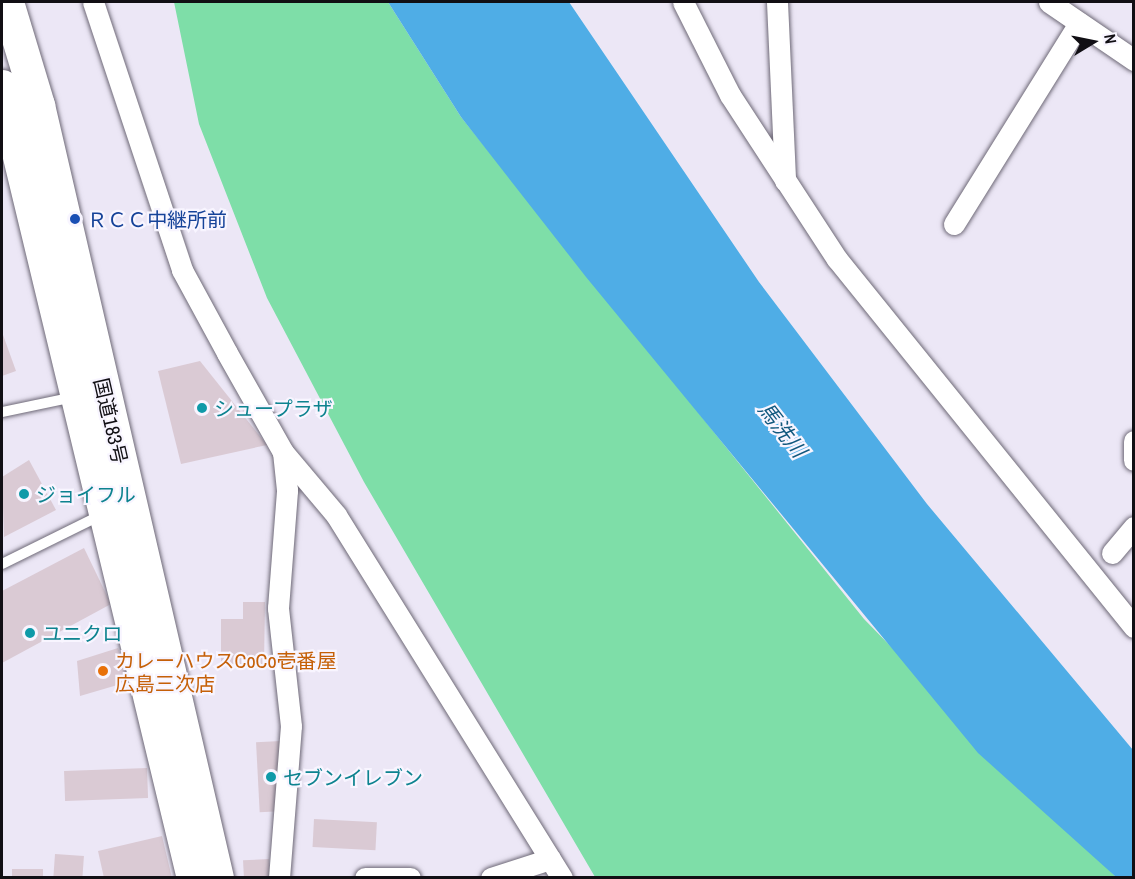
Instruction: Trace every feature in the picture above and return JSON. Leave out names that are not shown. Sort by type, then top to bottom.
[{"type":"highway","name":"国道183号","points":[[7,2],[13,104],[105,513],[193,878]]},
{"type":"highway","name":"国道183号","points":[[13,104],[217,878]]},
{"type":"street","points":[[93,2],[182,270],[283,452],[336,515],[562,878]]},
{"type":"street","points":[[683,2],[730,96],[845,268],[1134,627]]},
{"type":"street","points":[[777,2],[785,181]]},
{"type":"street","points":[[1049,2],[1134,60]]},
{"type":"street","points":[[954,224],[1079,23]]},
{"type":"street","points":[[1134,441],[1134,460]]},
{"type":"street","points":[[279,878],[291,726],[278,608],[286,490],[283,452]]},
{"type":"street","points":[[1112,553],[1134,527]]},
{"type":"street","points":[[491,878],[550,859]]},
{"type":"street","points":[[365,878],[410,878]]},
{"type":"lane","points":[[2,412],[78,396]]},
{"type":"lane","points":[[2,564],[105,513]]},
{"type":"green space","points":[[174,2],[388,2],[461,117],[864,619],[1116,877],[595,877],[364,482],[267,298],[199,124]]},
{"type":"water","name":"馬洗川","points":[[388,2],[569,2],[759,282],[927,504],[1133,750],[1133,877],[1116,877],[978,753],[586,277],[461,117]]},
{"type":"building","points":[[2,332],[16,371],[2,376]]},
{"type":"building","name":"シュープラザ","points":[[200,361],[267,445],[181,464],[158,371]]},
{"type":"building","name":"ジョイフル","points":[[29,460],[56,510],[4,537],[2,477]]},
{"type":"building","name":"ユニクロ","points":[[84,548],[111,604],[2,663],[2,591]]},
{"type":"building","points":[[243,602],[265,602],[264,664],[221,664],[221,619],[243,619]]},
{"type":"building","name":"カレーハウスCoCo壱番屋 広島三次店","points":[[118,648],[131,681],[80,696],[77,661]]},
{"type":"building","name":"セブンイレブン","points":[[281,741],[285,811],[260,812],[256,742]]},
{"type":"building","points":[[147,768],[148,798],[65,801],[64,771]]},
{"type":"building","points":[[314,819],[377,822],[375,850],[313,847]]},
{"type":"building","points":[[162,836],[172,878],[104,878],[98,851]]},
{"type":"building","points":[[55,854],[84,856],[82,878],[53,878]]},
{"type":"building","points":[[269,859],[270,878],[244,878],[243,860]]},
{"type":"building","points":[[12,869],[43,869],[43,878],[12,878]]},
{"type":"place","name":"ＲＣＣ中継所前","points":[[75,219]]},
{"type":"place","name":"シュープラザ","points":[[202,408]]},
{"type":"place","name":"ジョイフル","points":[[24,494]]},
{"type":"place","name":"ユニクロ","points":[[30,633]]},
{"type":"place","name":"カレーハウスCoCo壱番屋 広島三次店","points":[[103,671]]},
{"type":"place","name":"セブンイレブン","points":[[271,777]]}]
